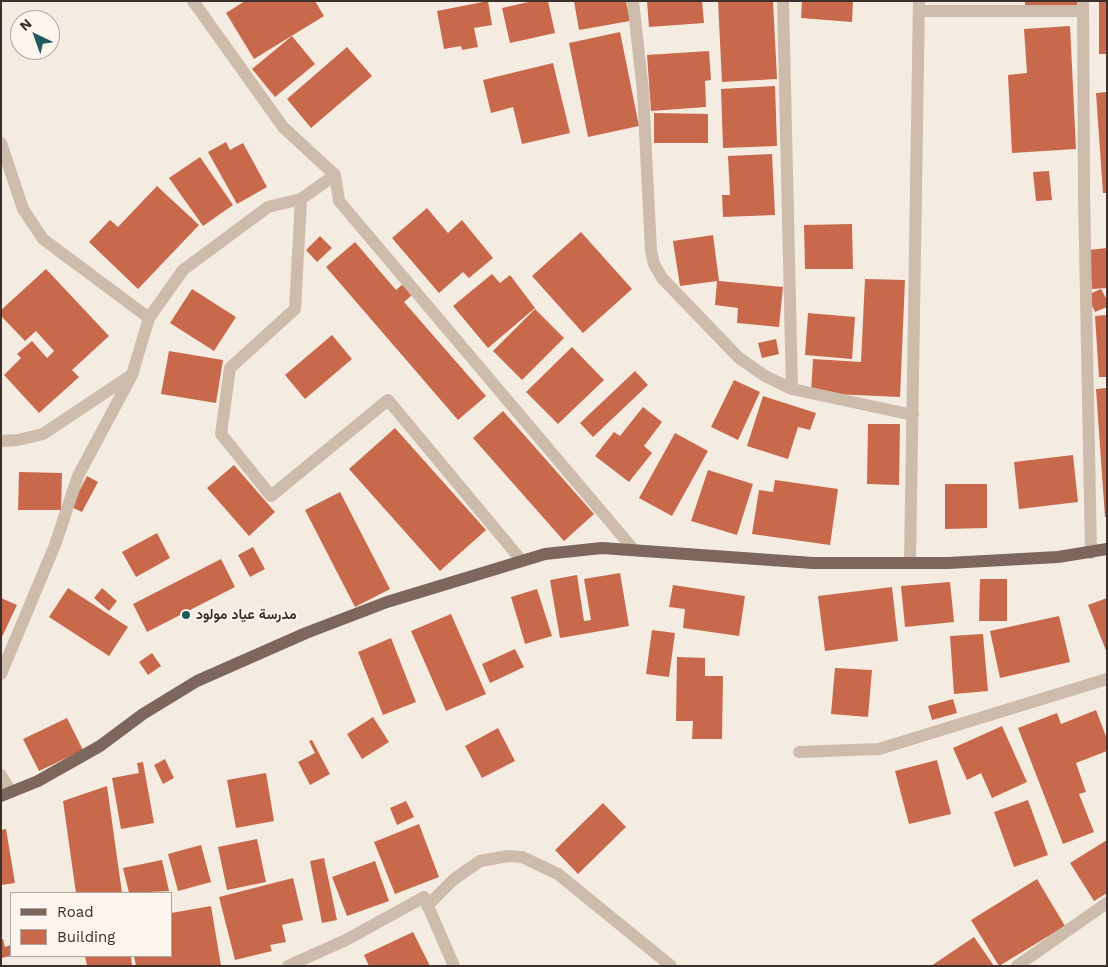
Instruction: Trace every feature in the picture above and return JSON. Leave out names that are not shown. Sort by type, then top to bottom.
[{"type":"main road","points":[[6,794],[38,781],[100,746],[143,714],[197,680],[306,633],[387,602],[545,554],[602,548],[813,563],[948,563],[1091,553],[1107,550]]},
{"type":"street","points":[[193,1],[283,128],[335,175],[339,200],[634,550]]},
{"type":"street","points":[[634,1],[642,82],[649,233],[654,264],[662,278],[739,358],[765,376],[792,389],[913,415]]},
{"type":"street","points":[[783,1],[792,389]]},
{"type":"street","points":[[910,563],[920,6],[1083,6],[1091,553]]},
{"type":"street","points":[[1,143],[23,209],[44,239],[149,318]]},
{"type":"street","points":[[1,674],[55,545],[78,476],[132,374],[149,318],[183,270],[268,207],[301,199],[335,175]]},
{"type":"street","points":[[301,199],[295,309],[230,368],[221,434],[272,496],[388,400],[522,561]]},
{"type":"street","points":[[1,441],[18,440],[43,434],[132,374]]},
{"type":"street","points":[[799,752],[879,749],[1107,679]]},
{"type":"street","points":[[1,775],[6,794]]},
{"type":"street","points":[[427,906],[454,880],[480,861],[508,856],[522,857],[533,860],[558,874],[670,966]]},
{"type":"street","points":[[288,966],[346,940],[424,898],[454,966]]},
{"type":"street","points":[[1017,966],[1107,903]]},
{"type":"building","points":[[245,1],[315,1],[324,16],[254,59],[226,13]]},
{"type":"building","points":[[488,1],[492,25],[474,28],[478,47],[462,50],[461,46],[444,49],[437,11]]},
{"type":"building","points":[[533,1],[548,1],[555,33],[510,43],[502,8]]},
{"type":"building","points":[[574,1],[626,1],[630,21],[579,30]]},
{"type":"building","points":[[647,1],[702,1],[704,23],[649,27]]},
{"type":"building","points":[[718,1],[773,1],[777,79],[722,82]]},
{"type":"building","points":[[802,1],[853,1],[852,22],[801,18]]},
{"type":"building","points":[[1025,1],[1079,1],[1079,6],[1025,5]]},
{"type":"building","points":[[1099,1],[1107,1],[1107,54],[1099,54]]},
{"type":"building","points":[[1070,26],[1076,149],[1012,153],[1008,75],[1027,73],[1024,29]]},
{"type":"building","points":[[620,32],[639,126],[588,137],[569,43]]},
{"type":"building","points":[[292,36],[315,64],[275,97],[252,69]]},
{"type":"building","points":[[347,47],[372,76],[311,128],[287,99]]},
{"type":"building","points":[[709,51],[711,80],[705,81],[706,107],[651,111],[647,55]]},
{"type":"building","points":[[553,63],[570,133],[522,144],[513,107],[491,113],[483,80]]},
{"type":"building","points":[[775,86],[777,146],[723,148],[721,89]]},
{"type":"building","points":[[1107,92],[1107,193],[1103,193],[1096,93]]},
{"type":"building","points":[[654,113],[708,114],[708,143],[654,143]]},
{"type":"building","points":[[226,142],[230,150],[243,143],[267,187],[237,204],[208,152]]},
{"type":"building","points":[[772,154],[775,215],[723,217],[722,195],[730,195],[728,156]]},
{"type":"building","points":[[200,157],[233,205],[203,226],[169,178]]},
{"type":"building","points":[[1049,171],[1052,200],[1036,201],[1033,172]]},
{"type":"building","points":[[157,186],[199,225],[138,289],[89,242],[110,220],[118,227]]},
{"type":"building","points":[[427,208],[448,233],[462,220],[493,258],[469,278],[463,272],[439,293],[392,238]]},
{"type":"building","points":[[852,224],[853,269],[805,269],[804,225]]},
{"type":"building","points":[[581,232],[632,289],[583,333],[532,276]]},
{"type":"building","points":[[713,235],[719,281],[783,287],[779,327],[737,323],[738,308],[715,305],[717,281],[680,286],[673,241]]},
{"type":"building","points":[[320,236],[332,248],[317,262],[306,250]]},
{"type":"building","points":[[355,242],[396,290],[403,284],[412,295],[404,302],[486,396],[458,420],[326,267]]},
{"type":"building","points":[[1107,248],[1107,288],[1092,289],[1088,250]]},
{"type":"building","points":[[46,269],[109,336],[72,370],[79,377],[39,413],[4,375],[21,358],[17,354],[32,341],[47,358],[54,351],[36,331],[25,341],[1,316],[1,310]]},
{"type":"building","points":[[492,274],[500,283],[510,275],[535,308],[488,348],[453,306]]},
{"type":"building","points":[[865,279],[905,280],[900,397],[811,393],[813,359],[861,362]]},
{"type":"building","points":[[192,289],[236,317],[214,351],[170,323]]},
{"type":"building","points":[[1101,289],[1107,300],[1107,307],[1095,312],[1087,295]]},
{"type":"building","points":[[535,309],[564,338],[522,380],[493,351]]},
{"type":"building","points":[[808,313],[855,317],[852,359],[805,355]]},
{"type":"building","points":[[1107,315],[1107,377],[1099,377],[1095,316]]},
{"type":"building","points":[[332,335],[352,359],[305,399],[285,375]]},
{"type":"building","points":[[776,339],[779,354],[762,358],[758,343]]},
{"type":"building","points":[[572,347],[604,380],[558,424],[526,392]]},
{"type":"building","points":[[169,351],[223,360],[216,403],[161,394]]},
{"type":"building","points":[[635,371],[648,385],[593,437],[580,423]]},
{"type":"building","points":[[734,380],[760,392],[738,440],[711,427]]},
{"type":"building","points":[[1107,388],[1107,517],[1105,517],[1096,389]]},
{"type":"building","points":[[763,396],[816,413],[810,430],[798,427],[788,459],[747,446]]},
{"type":"building","points":[[643,407],[662,422],[644,446],[652,453],[629,482],[595,456],[614,432],[620,436]]},
{"type":"building","points":[[503,411],[594,514],[564,541],[473,438]]},
{"type":"building","points":[[868,424],[900,424],[899,485],[867,484]]},
{"type":"building","points":[[395,428],[486,530],[440,571],[349,469]]},
{"type":"building","points":[[675,433],[708,451],[672,516],[639,498]]},
{"type":"building","points":[[1073,455],[1078,502],[1019,509],[1014,462]]},
{"type":"building","points":[[234,465],[275,512],[249,536],[207,488]]},
{"type":"building","points":[[708,470],[753,484],[737,535],[691,521]]},
{"type":"building","points":[[19,472],[62,473],[61,510],[18,510]]},
{"type":"building","points":[[87,476],[98,482],[82,512],[71,507]]},
{"type":"building","points":[[775,480],[838,489],[830,545],[752,534],[759,490],[773,492]]},
{"type":"building","points":[[945,484],[987,484],[987,528],[945,529]]},
{"type":"building","points":[[340,492],[390,589],[355,607],[305,510]]},
{"type":"building","points":[[157,533],[170,558],[136,577],[122,552]]},
{"type":"building","points":[[253,547],[265,569],[250,577],[238,555]]},
{"type":"building","points":[[221,559],[235,587],[147,632],[133,604]]},
{"type":"building","points":[[620,573],[629,626],[560,638],[550,580],[577,575],[584,621],[591,620],[584,579]]},
{"type":"building","points":[[980,579],[1007,579],[1007,621],[979,621]]},
{"type":"building","points":[[950,582],[954,622],[905,627],[901,586]]},
{"type":"building","points":[[673,585],[745,596],[739,636],[683,628],[685,609],[669,607]]},
{"type":"building","points":[[892,587],[898,641],[825,651],[818,596]]},
{"type":"building","points":[[68,588],[128,627],[109,656],[49,617]]},
{"type":"building","points":[[102,588],[117,601],[109,611],[94,598]]},
{"type":"building","points":[[537,589],[552,636],[525,644],[511,597]]},
{"type":"building","points":[[1,598],[17,605],[1,639]]},
{"type":"building","points":[[1107,598],[1107,653],[1088,605]]},
{"type":"building","points":[[451,614],[486,694],[446,711],[411,631]]},
{"type":"building","points":[[1059,616],[1070,662],[1000,678],[990,631]]},
{"type":"building","points":[[652,630],[675,633],[669,677],[646,674]]},
{"type":"building","points":[[983,634],[988,691],[954,694],[950,636]]},
{"type":"building","points":[[391,638],[416,702],[383,715],[358,652]]},
{"type":"building","points":[[515,649],[524,667],[490,683],[482,664]]},
{"type":"building","points":[[152,653],[161,666],[148,675],[139,662]]},
{"type":"building","points":[[677,657],[705,658],[705,676],[723,676],[722,739],[692,739],[693,721],[676,721]]},
{"type":"building","points":[[835,668],[872,670],[868,717],[831,714]]},
{"type":"building","points":[[953,699],[957,713],[932,720],[928,706]]},
{"type":"building","points":[[1096,710],[1107,739],[1107,751],[1076,763],[1086,792],[1079,794],[1094,832],[1063,844],[1018,728],[1057,713],[1061,724]]},
{"type":"building","points":[[373,717],[389,742],[362,759],[347,734]]},
{"type":"building","points":[[67,718],[83,750],[39,771],[23,739]]},
{"type":"building","points":[[1002,726],[1027,782],[992,798],[981,773],[967,780],[953,748]]},
{"type":"building","points":[[498,728],[515,761],[482,778],[465,746]]},
{"type":"building","points":[[312,740],[330,774],[310,785],[298,762],[315,753],[309,741]]},
{"type":"building","points":[[165,759],[174,778],[163,784],[154,765]]},
{"type":"building","points":[[937,760],[951,814],[909,824],[895,771]]},
{"type":"building","points":[[143,762],[154,823],[121,829],[112,778],[139,773],[137,763]]},
{"type":"building","points":[[266,773],[274,821],[236,828],[227,780]]},
{"type":"building","points":[[107,786],[122,892],[76,892],[63,801]]},
{"type":"building","points":[[1028,800],[1048,855],[1014,867],[994,812]]},
{"type":"building","points":[[406,801],[414,817],[397,825],[390,808]]},
{"type":"building","points":[[603,803],[626,827],[578,874],[555,850]]},
{"type":"building","points":[[419,824],[439,877],[395,894],[374,842]]},
{"type":"building","points":[[6,829],[15,883],[1,885],[1,830]]},
{"type":"building","points":[[257,839],[266,882],[227,890],[218,847]]},
{"type":"building","points":[[1107,840],[1107,893],[1094,901],[1070,863]]},
{"type":"building","points":[[201,845],[211,882],[178,891],[168,854]]},
{"type":"building","points":[[324,858],[337,920],[322,923],[310,861]]},
{"type":"building","points":[[162,860],[169,891],[129,892],[123,868]]},
{"type":"building","points":[[375,861],[389,901],[347,916],[332,877]]},
{"type":"building","points":[[293,878],[303,920],[282,925],[286,942],[270,945],[272,951],[235,960],[219,897]]},
{"type":"building","points":[[1037,879],[1065,926],[999,966],[971,920]]},
{"type":"building","points":[[211,906],[221,966],[136,966],[134,957],[172,957],[172,913]]},
{"type":"building","points":[[413,932],[430,966],[369,966],[364,955]]},
{"type":"building","points":[[974,937],[994,966],[931,966]]},
{"type":"building","points":[[3,939],[5,947],[10,945],[10,956],[1,958],[1,940]]},
{"type":"building","points":[[85,957],[131,957],[132,966],[87,966]]},
{"type":"place","name":"مدرسة عياد مولود","points":[[186,615]]}]
